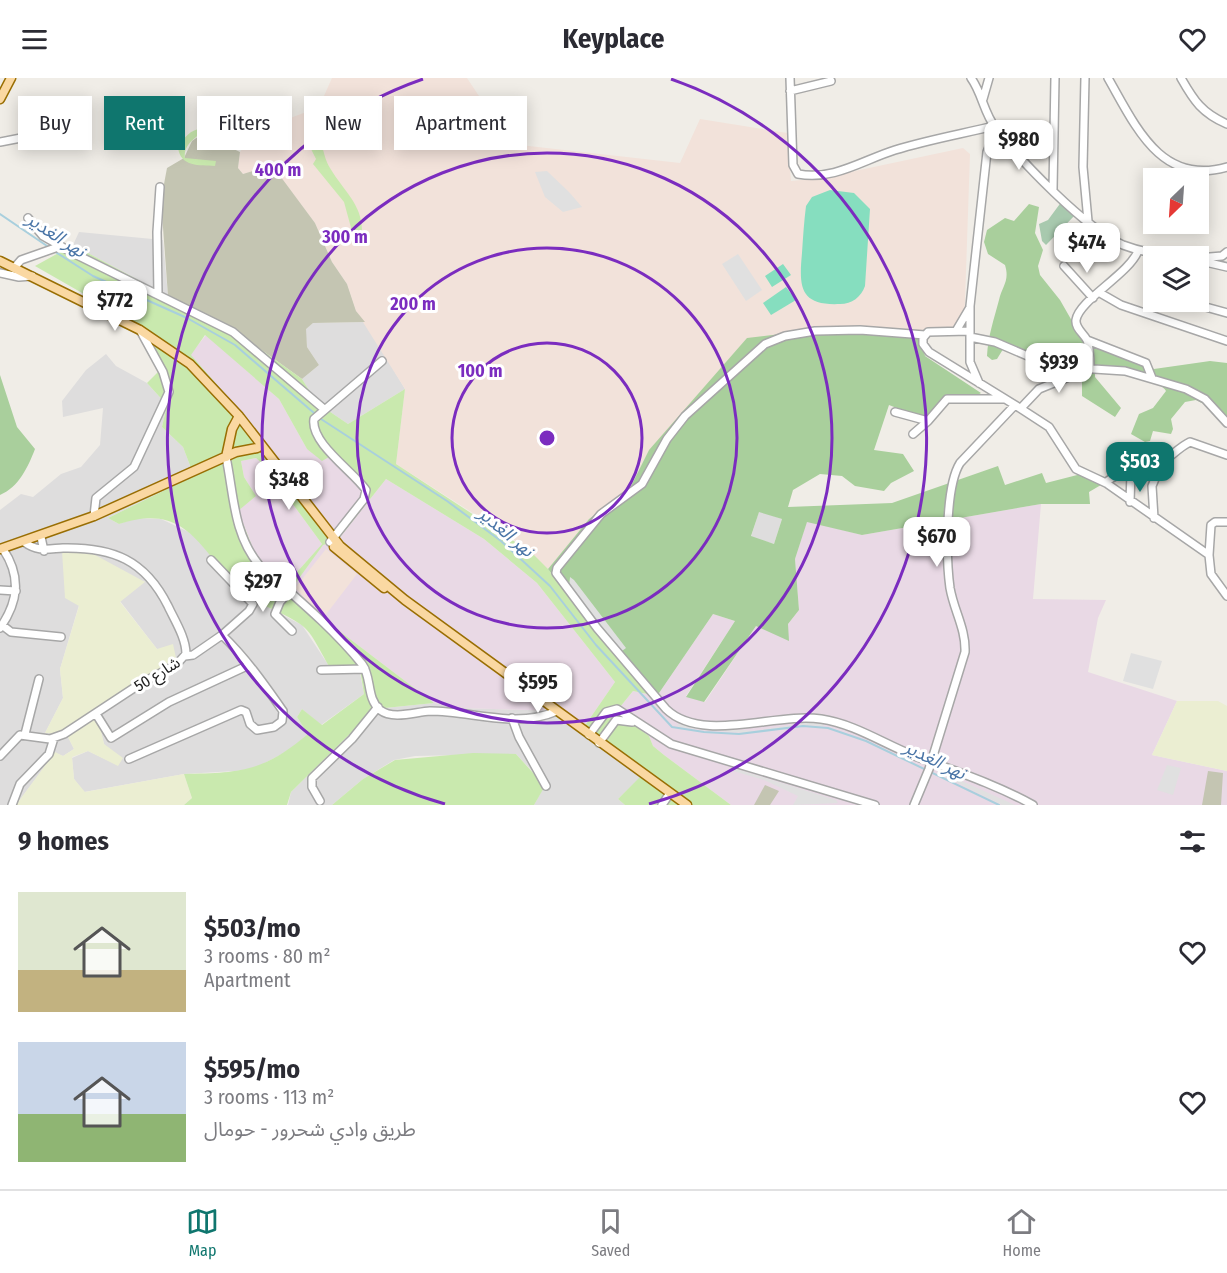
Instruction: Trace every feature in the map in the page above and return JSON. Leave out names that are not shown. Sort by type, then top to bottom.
[{"type":"main road","points":[[0,99],[11,78]]},
{"type":"main road","points":[[0,261],[140,330],[201,373],[331,540],[365,570],[405,600],[687,805]]},
{"type":"main road","points":[[237,418],[257,448],[271,462]]},
{"type":"main road","points":[[226,457],[237,418]]},
{"type":"main road","points":[[2,549],[41,537],[226,457],[257,448]]},
{"type":"street","points":[[790,78],[793,165],[796,172],[804,175],[824,175],[858,166],[894,150],[994,126]]},
{"type":"street","points":[[971,78],[994,126],[1053,189],[1109,237],[1143,252]]},
{"type":"street","points":[[983,99],[989,78]]},
{"type":"street","points":[[1053,189],[1055,78]]},
{"type":"street","points":[[1084,78],[1083,167],[1088,220]]},
{"type":"street","points":[[1108,78],[1136,126],[1173,165],[1198,171],[1227,167]]},
{"type":"street","points":[[1181,78],[1197,106],[1206,114],[1227,124]]},
{"type":"street","points":[[790,91],[831,81]]},
{"type":"street","points":[[980,386],[971,365],[970,306],[987,152],[992,140],[1003,136]]},
{"type":"street","points":[[0,142],[18,139]]},
{"type":"street","points":[[158,294],[157,232],[160,187]]},
{"type":"street","points":[[28,218],[38,231],[60,246],[241,337],[323,410]]},
{"type":"street","points":[[14,268],[21,260],[60,246]]},
{"type":"street","points":[[1090,368],[1087,340],[1077,326],[1077,318],[1138,251]]},
{"type":"street","points":[[1209,258],[1222,256],[1227,252]]},
{"type":"street","points":[[1209,262],[1227,267]]},
{"type":"street","points":[[1064,266],[1096,295],[1227,341]]},
{"type":"street","points":[[0,273],[19,277],[32,276]]},
{"type":"street","points":[[956,331],[970,306]]},
{"type":"street","points":[[1209,308],[1227,313]]},
{"type":"street","points":[[94,516],[96,498],[134,466],[169,392],[163,372],[140,330]]},
{"type":"street","points":[[1034,805],[987,783],[930,765],[846,725],[821,719],[792,718],[728,725],[678,719],[666,709],[597,628],[556,573],[557,568],[592,523],[642,484],[676,426],[718,383],[765,344],[785,336],[814,331],[860,330],[925,335],[928,332],[956,331],[995,342],[1028,358],[1078,369],[1125,371],[1152,378],[1197,394],[1205,399],[1227,423]]},
{"type":"street","points":[[925,335],[923,344],[926,350],[980,386],[1034,415],[1057,435],[1067,458],[1076,468],[1106,483],[1130,502],[1209,555]]},
{"type":"street","points":[[1087,340],[1146,363],[1152,378]]},
{"type":"street","points":[[331,540],[364,499],[366,490],[334,457],[314,428],[314,419],[381,361]]},
{"type":"street","points":[[959,371],[967,370],[971,365]]},
{"type":"street","points":[[914,805],[930,765],[965,652],[965,634],[950,579],[950,516],[955,473],[960,463],[1039,389],[1071,376],[1078,369]]},
{"type":"street","points":[[913,434],[947,399],[1003,399]]},
{"type":"street","points":[[895,412],[928,421]]},
{"type":"street","points":[[1106,483],[1114,476],[1156,466],[1178,447],[1190,442],[1227,455]]},
{"type":"street","points":[[226,457],[235,512],[245,546],[259,565],[365,669],[370,693],[378,707],[394,715],[429,711],[473,717],[513,718],[538,718],[557,711]]},
{"type":"street","points":[[1154,518],[1152,486],[1157,474],[1156,466]]},
{"type":"street","points":[[1130,502],[1131,473]]},
{"type":"street","points":[[1227,522],[1215,522],[1211,525],[1209,555],[1211,574],[1227,596]]},
{"type":"street","points":[[41,537],[44,551]]},
{"type":"street","name":"شارع 50","points":[[24,542],[34,549],[44,551],[62,548],[105,550],[143,571],[157,586],[183,638],[185,656],[96,714],[54,738]]},
{"type":"street","points":[[2,549],[14,569],[16,591],[10,612],[1,626],[12,633],[61,637]]},
{"type":"street","points":[[185,656],[194,655],[222,635],[249,611],[253,604],[211,560]]},
{"type":"street","points":[[0,590],[16,591]]},
{"type":"street","points":[[289,592],[280,602],[275,614],[292,631]]},
{"type":"street","points":[[129,759],[241,710],[246,712],[250,724],[257,730],[279,724],[283,711],[249,665],[222,635]]},
{"type":"street","points":[[96,714],[111,738],[169,702],[249,665]]},
{"type":"street","points":[[321,670],[365,669]]},
{"type":"street","points":[[25,734],[39,679]]},
{"type":"street","points":[[320,801],[312,787],[312,778],[352,739],[378,707]]},
{"type":"street","points":[[589,735],[610,709],[624,712],[663,740],[685,749],[875,805]]},
{"type":"street","points":[[513,718],[519,737],[546,786]]},
{"type":"street","points":[[599,743],[616,720],[626,720],[641,726]]},
{"type":"street","points":[[0,756],[13,740],[25,734],[54,738],[49,754],[20,784],[12,805]]},
{"type":"street","points":[[662,805],[670,793]]},
{"type":"shaded area","points":[[332,78],[467,78],[479,96],[394,96],[394,150],[527,150],[527,146],[680,163],[700,119],[787,133],[791,181],[822,178],[963,148],[970,154],[964,330],[856,331],[649,450],[630,488],[589,519],[548,569],[512,538],[396,464],[405,389],[356,311],[347,284],[332,262],[315,223],[272,166],[243,174],[238,168],[241,150],[292,150],[292,117],[304,113],[304,150],[382,150],[382,96],[324,96]]},
{"type":"shaded area","points":[[197,138],[197,150],[236,150],[240,152],[238,168],[243,174],[272,165],[315,223],[332,262],[347,284],[356,311],[365,322],[313,323],[306,329],[307,347],[319,365],[302,379],[241,335],[168,296],[161,200],[167,168],[184,158],[192,141]]},
{"type":"shaded area","points":[[547,171],[582,207],[563,212],[545,197],[535,172]]},
{"type":"shaded area","points":[[79,232],[163,240],[168,296],[73,245]]},
{"type":"shaded area","points":[[738,254],[762,290],[746,301],[722,264]]},
{"type":"shaded area","points":[[365,322],[405,389],[348,424],[317,403],[302,379],[319,365],[307,347],[305,329],[313,323]]},
{"type":"shaded area","points":[[206,335],[279,399],[307,449],[329,457],[360,485],[365,495],[332,535],[242,413],[190,355]]},
{"type":"shaded area","points":[[106,354],[116,366],[147,383],[167,405],[162,427],[183,447],[194,476],[108,518],[119,524],[136,518],[161,519],[193,534],[250,598],[302,625],[331,669],[358,663],[364,694],[321,725],[302,709],[297,717],[308,734],[291,749],[252,770],[184,774],[84,792],[74,779],[72,758],[88,751],[118,765],[104,744],[95,709],[157,649],[120,601],[145,581],[79,605],[60,669],[63,698],[45,733],[67,735],[74,749],[63,756],[55,753],[16,805],[0,805],[0,510],[21,494],[33,497],[61,474],[81,467],[100,445],[103,408],[63,417],[62,401],[86,370]]},
{"type":"shaded area","points":[[256,458],[265,466],[322,544],[289,581],[258,561],[238,510],[256,496],[244,477],[241,461]]},
{"type":"shaded area","points":[[386,479],[484,539],[537,583],[615,682],[584,727],[563,711],[460,708],[434,703],[325,620],[292,588],[323,544],[337,541]]},
{"type":"shaded area","points":[[1041,504],[1033,599],[1106,600],[1098,618],[1088,672],[1177,701],[1152,755],[1227,771],[1227,805],[731,805],[664,755],[653,746],[649,736],[616,712],[633,691],[657,696],[713,614],[735,621],[686,696],[705,702],[756,626],[788,624],[799,610],[795,559],[807,521],[862,535]]},
{"type":"shaded area","points":[[759,511],[782,519],[774,544],[751,537]]},
{"type":"shaded area","points":[[326,549],[357,574],[324,617],[295,588]]},
{"type":"shaded area","points":[[86,550],[145,582],[120,602],[157,649],[173,644],[176,658],[96,709],[104,744],[123,758],[118,766],[88,751],[72,757],[74,779],[85,792],[184,774],[192,798],[184,805],[16,805],[55,752],[63,756],[74,749],[67,735],[45,733],[63,698],[60,669],[79,606],[65,598],[62,551]]},
{"type":"shaded area","points":[[570,577],[626,648],[622,651],[569,587]]},
{"type":"shaded area","points":[[1131,653],[1162,661],[1153,689],[1123,681]]},
{"type":"shaded area","points":[[1177,701],[1218,701],[1227,706],[1227,771],[1152,755]]},
{"type":"shaded area","points":[[434,703],[460,708],[563,711],[642,776],[618,799],[625,805],[534,805],[545,785],[516,754],[415,756],[394,760],[363,779],[332,805],[288,805],[291,792],[375,709]]},
{"type":"shaded area","points":[[810,722],[822,723],[824,726],[800,725],[746,733],[679,727],[676,724],[754,731]]},
{"type":"shaded area","points":[[1167,765],[1181,768],[1173,795],[1157,790]]},
{"type":"shaded area","points":[[734,768],[836,800],[838,803],[793,805],[798,796],[764,780],[733,771]]},
{"type":"shaded area","points":[[1208,771],[1223,773],[1221,805],[1202,805]]},
{"type":"shaded area","points":[[936,772],[942,772],[1015,805],[1002,805]]},
{"type":"shaded area","points":[[765,785],[779,791],[770,805],[754,805]]},
{"type":"green space","points":[[197,129],[197,136],[187,147],[185,158],[216,161],[215,166],[192,164],[183,159],[180,154],[179,150],[185,150],[185,139]]},
{"type":"green space","points":[[312,150],[323,150],[329,166],[354,202],[361,220],[362,231],[361,243],[356,246],[344,202],[313,164],[316,159]]},
{"type":"green space","points":[[830,190],[854,193],[870,209],[865,286],[855,299],[844,304],[816,302],[804,292],[802,284],[801,265],[806,206],[812,197]]},
{"type":"green space","points":[[1062,201],[1077,213],[1046,245],[1042,241],[1039,224],[1048,220]]},
{"type":"green space","points":[[1029,204],[1039,207],[1035,233],[1043,250],[1038,266],[1040,275],[1060,300],[1080,335],[1154,369],[1210,361],[1227,363],[1227,416],[1196,400],[1185,402],[1171,419],[1173,429],[1171,434],[1153,431],[1150,441],[1145,442],[1131,434],[1139,414],[1153,408],[1166,391],[1146,378],[1113,368],[1098,368],[1095,377],[1121,408],[1115,417],[1082,396],[1082,375],[1048,381],[1041,374],[1047,358],[1043,355],[1032,355],[1005,346],[997,359],[992,360],[987,356],[1000,295],[1007,275],[1005,265],[988,254],[984,242],[987,230],[1005,218],[1014,221]]},
{"type":"green space","points":[[73,245],[241,335],[302,379],[317,403],[348,424],[405,389],[396,464],[532,553],[548,569],[600,638],[657,696],[633,691],[616,712],[649,736],[653,746],[664,755],[731,805],[625,805],[618,799],[641,776],[584,727],[615,682],[537,583],[484,539],[386,479],[337,541],[323,545],[292,588],[325,620],[434,703],[375,709],[291,792],[287,805],[184,805],[192,798],[184,774],[236,771],[264,763],[292,747],[308,734],[297,717],[302,709],[322,725],[364,694],[359,664],[331,669],[305,628],[251,598],[182,527],[165,520],[145,518],[119,524],[108,518],[194,476],[183,447],[162,427],[167,405],[147,383],[164,366],[145,329],[35,266]],"holes":[[[205,335],[279,399],[307,449],[322,461],[329,457],[360,485],[365,495],[333,534],[242,413],[191,355]],[[256,458],[265,466],[322,544],[289,581],[258,561],[238,511],[256,496],[244,477],[241,461]]]},
{"type":"green space","points":[[783,264],[791,275],[772,287],[765,276]]},
{"type":"green space","points":[[786,287],[796,300],[771,315],[763,303]]},
{"type":"green space","points":[[838,327],[856,331],[919,330],[925,356],[981,393],[976,396],[947,397],[928,420],[889,405],[874,450],[903,454],[914,471],[891,483],[884,491],[855,486],[842,476],[820,474],[793,490],[788,507],[892,503],[998,466],[1005,485],[1042,473],[1046,483],[1085,473],[1106,482],[1089,492],[1090,504],[1041,504],[862,535],[807,522],[795,559],[799,610],[788,624],[789,641],[756,626],[704,702],[686,697],[735,621],[713,614],[657,696],[600,638],[548,569],[589,519],[630,488],[649,450],[747,338]],"holes":[[[759,512],[782,519],[774,544],[751,536]]]},
{"type":"green space","points":[[0,375],[17,427],[35,449],[18,482],[0,495]]},
{"type":"green space","points":[[473,753],[516,754],[545,786],[534,805],[332,805],[363,779],[395,760]]},
{"type":"waterway","name":"نهر الغدير","points":[[0,214],[50,248]]},
{"type":"waterway","name":"نهر الغدير","points":[[54,251],[93,276],[187,318],[235,345],[321,419],[447,501],[501,541],[550,586],[596,645],[672,727],[739,734],[803,726],[828,728],[866,741],[999,805]]}]
